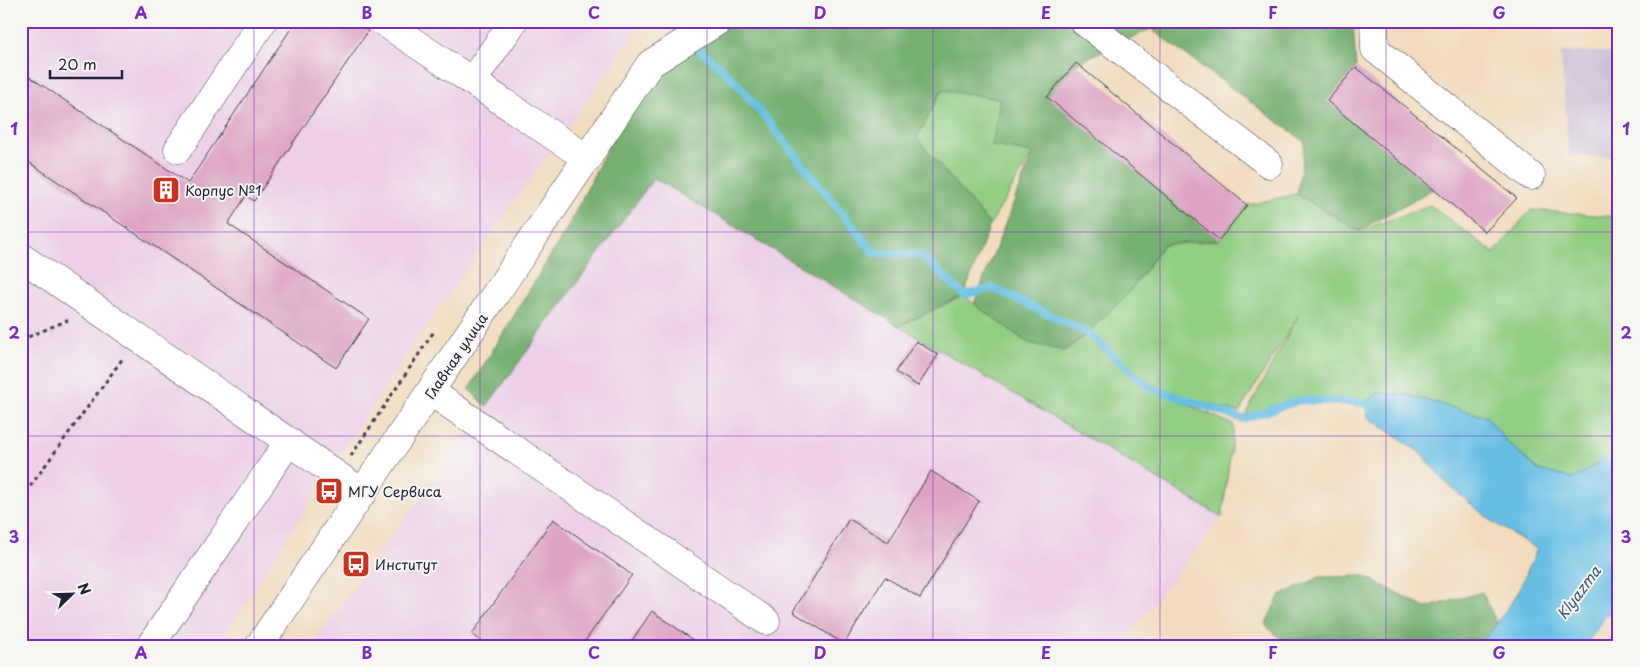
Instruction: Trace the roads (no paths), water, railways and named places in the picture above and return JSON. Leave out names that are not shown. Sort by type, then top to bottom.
[{"type":"main road","points":[[178,149],[263,21]]},
{"type":"main road","points":[[382,21],[588,159]]},
{"type":"main road","points":[[472,81],[514,21]]},
{"type":"main road","points":[[1083,21],[1269,164]]},
{"type":"main road","points":[[1374,21],[1375,49],[1532,176]]},
{"type":"main road","name":"Главная улица","points":[[259,646],[588,159],[650,64],[712,25]]},
{"type":"main road","points":[[21,257],[363,493]]},
{"type":"main road","points":[[431,392],[766,621]]},
{"type":"main road","points":[[150,646],[289,441]]},
{"type":"water","name":"Klyazma","points":[[1379,393],[1407,395],[1487,417],[1505,440],[1538,470],[1574,479],[1619,448],[1619,597],[1589,640],[1582,646],[1477,646],[1482,644],[1518,593],[1537,549],[1493,522],[1448,485],[1422,454],[1368,417],[1364,403]]},
{"type":"waterway","points":[[672,21],[679,32],[717,64],[742,89],[874,253],[921,255],[964,295],[993,288],[1088,333],[1149,387],[1243,419],[1300,400],[1364,403]]},
{"type":"place","name":"Корпус №1","points":[[166,190]]},
{"type":"place","name":"МГУ Сервиса","points":[[329,491]]},
{"type":"place","name":"Институт","points":[[356,564]]}]
